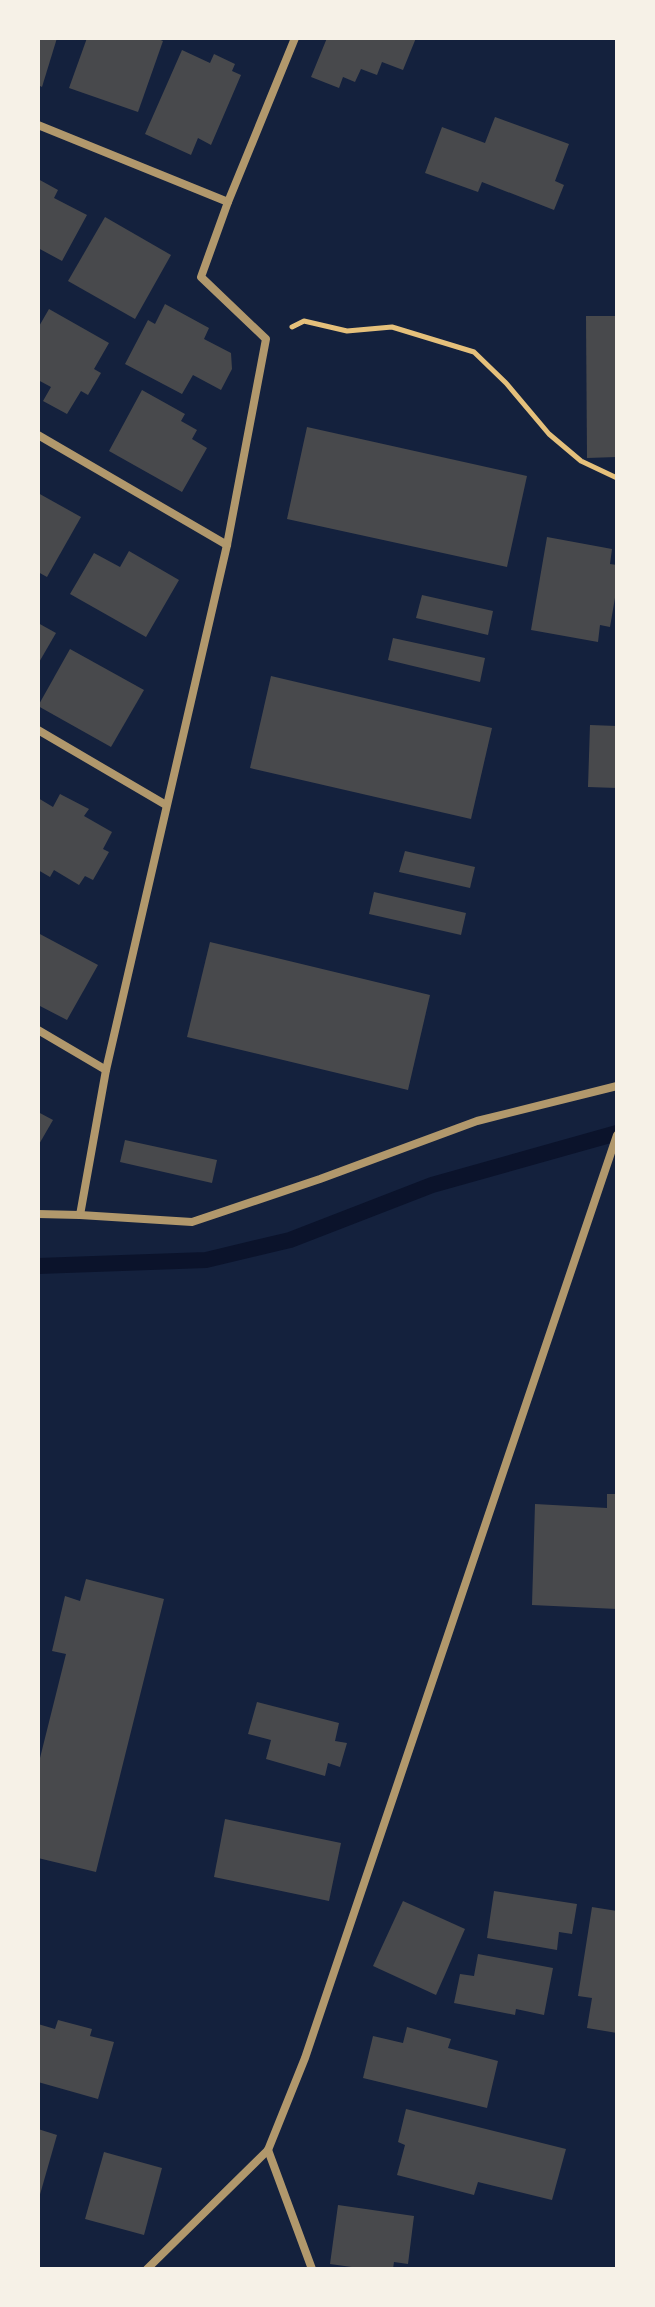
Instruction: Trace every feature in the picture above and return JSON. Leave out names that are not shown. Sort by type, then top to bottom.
[{"type":"street","points":[[80,1215],[106,1070],[227,545],[266,339],[201,277],[295,38]]},
{"type":"street","points":[[38,125],[228,202]]},
{"type":"street","points":[[38,435],[227,545]]},
{"type":"street","points":[[38,730],[166,805]]},
{"type":"street","points":[[38,1030],[106,1070]]},
{"type":"street","points":[[38,1214],[192,1222],[477,1121],[617,1086]]},
{"type":"street","points":[[147,2269],[268,2150],[305,2058],[617,1135]]},
{"type":"street","points":[[268,2150],[312,2269]]},
{"type":"path","points":[[266,339],[304,321],[347,331],[392,327],[474,352],[506,383],[549,434],[581,461],[617,478]]},
{"type":"building","points":[[38,38],[57,38],[42,87],[38,85]]},
{"type":"building","points":[[87,38],[156,38],[163,41],[138,112],[69,88]]},
{"type":"building","points":[[327,38],[416,38],[403,70],[382,62],[377,75],[361,69],[355,82],[343,77],[339,88],[311,77]]},
{"type":"building","points":[[182,50],[210,63],[214,54],[235,64],[232,71],[241,75],[211,145],[198,138],[191,155],[145,134]]},
{"type":"building","points":[[495,117],[569,144],[555,181],[564,185],[554,210],[482,182],[478,192],[425,173],[442,127],[485,143]]},
{"type":"building","points":[[38,179],[58,190],[54,198],[87,215],[62,261],[38,248]]},
{"type":"building","points":[[105,217],[171,255],[135,319],[68,281]]},
{"type":"building","points":[[165,304],[209,328],[204,339],[231,353],[232,369],[221,390],[193,375],[182,394],[125,364],[148,320],[155,324]]},
{"type":"building","points":[[49,309],[109,343],[94,369],[101,373],[88,395],[81,391],[67,414],[43,401],[51,387],[38,380],[38,328]]},
{"type":"building","points":[[586,316],[617,316],[617,457],[587,458]]},
{"type":"building","points":[[142,390],[185,414],[181,421],[197,430],[192,439],[207,448],[182,492],[109,451]]},
{"type":"building","points":[[307,427],[527,476],[507,567],[287,519]]},
{"type":"building","points":[[38,493],[81,517],[47,577],[38,572]]},
{"type":"building","points":[[547,537],[612,549],[610,564],[617,565],[617,586],[610,627],[600,625],[598,642],[531,630]]},
{"type":"building","points":[[129,551],[179,580],[146,637],[70,594],[94,553],[120,567]]},
{"type":"building","points":[[422,595],[493,611],[488,635],[416,618]]},
{"type":"building","points":[[38,623],[56,633],[38,664]]},
{"type":"building","points":[[393,638],[485,658],[480,682],[388,660]]},
{"type":"building","points":[[70,649],[144,690],[111,747],[38,706]]},
{"type":"building","points":[[271,676],[492,728],[471,819],[250,768]]},
{"type":"building","points":[[590,725],[617,726],[617,788],[588,787]]},
{"type":"building","points":[[60,794],[89,809],[84,816],[112,832],[103,849],[109,852],[93,880],[85,876],[79,885],[54,870],[50,877],[38,870],[38,798],[53,807]]},
{"type":"building","points":[[405,851],[475,867],[470,888],[399,872]]},
{"type":"building","points":[[374,892],[466,913],[461,935],[369,914]]},
{"type":"building","points":[[38,933],[98,965],[67,1020],[38,1005]]},
{"type":"building","points":[[210,942],[430,995],[408,1090],[187,1037]]},
{"type":"building","points":[[38,1112],[53,1120],[38,1146]]},
{"type":"building","points":[[125,1140],[217,1160],[212,1183],[120,1162]]},
{"type":"building","points":[[607,1494],[617,1494],[617,1609],[532,1605],[535,1504],[607,1508]]},
{"type":"building","points":[[86,1579],[164,1599],[96,1872],[38,1858],[38,1766],[66,1654],[52,1651],[65,1596],[80,1601]]},
{"type":"building","points":[[257,1702],[339,1723],[335,1741],[347,1743],[340,1767],[328,1763],[325,1776],[266,1759],[271,1740],[248,1734]]},
{"type":"building","points":[[225,1819],[341,1843],[329,1901],[214,1877]]},
{"type":"building","points":[[494,1891],[577,1904],[572,1934],[559,1932],[557,1950],[487,1938]]},
{"type":"building","points":[[403,1901],[465,1929],[436,1995],[373,1966]]},
{"type":"building","points":[[592,1907],[617,1911],[617,2033],[587,2028],[592,1998],[578,1996]]},
{"type":"building","points":[[478,1954],[553,1968],[544,2015],[516,2009],[515,2015],[454,2003],[460,1974],[474,1976]]},
{"type":"building","points":[[58,2020],[92,2029],[90,2036],[114,2042],[98,2099],[38,2082],[38,2024],[55,2029]]},
{"type":"building","points":[[407,2027],[451,2039],[448,2048],[498,2061],[487,2108],[363,2078],[373,2036],[403,2043]]},
{"type":"building","points":[[406,2109],[566,2149],[552,2200],[478,2182],[474,2195],[397,2175],[405,2145],[398,2142]]},
{"type":"building","points":[[38,2129],[57,2135],[39,2198],[38,2198]]},
{"type":"building","points":[[104,2152],[162,2168],[144,2235],[85,2219]]},
{"type":"building","points":[[338,2205],[414,2216],[408,2264],[394,2262],[393,2269],[366,2269],[330,2264]]},
{"type":"waterway","points":[[38,1266],[206,1260],[290,1240],[432,1185],[617,1133]]}]
